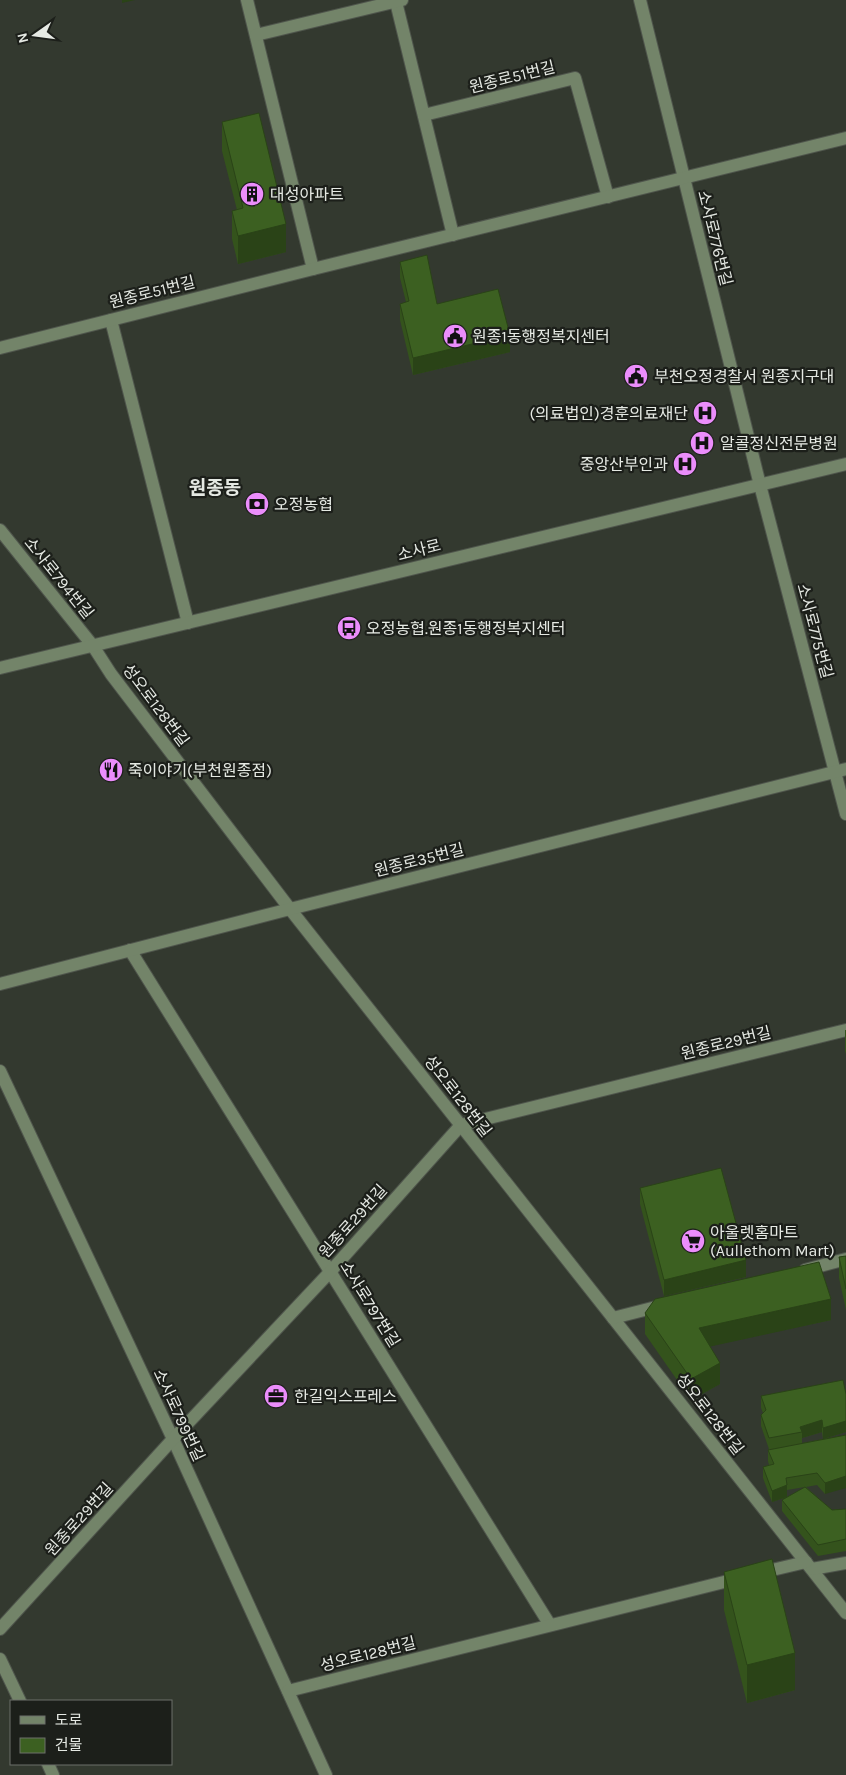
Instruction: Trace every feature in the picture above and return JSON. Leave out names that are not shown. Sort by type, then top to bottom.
[{"type":"street","points":[[248,0],[313,268]]},
{"type":"street","name":"소사로776번길","points":[[640,0],[760,484]]},
{"type":"street","points":[[256,35],[399,1],[453,235]]},
{"type":"street","name":"원종로51번길","points":[[424,115],[575,78],[608,197]]},
{"type":"street","name":"원종로51번길","points":[[0,348],[313,268],[846,138]]},
{"type":"street","points":[[111,320],[188,623]]},
{"type":"street","name":"소사로","points":[[0,668],[846,464]]},
{"type":"street","name":"소사로775번길","points":[[760,484],[841,771],[846,814]]},
{"type":"street","name":"소사로794번길","points":[[0,530],[93,646]]},
{"type":"street","name":"성오로128번길","points":[[93,646],[117,682],[290,909],[846,1613]]},
{"type":"street","name":"원종로35번길","points":[[0,984],[290,909],[841,771]]},
{"type":"street","name":"소사로797번길","points":[[130,950],[550,1625]]},
{"type":"street","name":"원종로29번길","points":[[0,1629],[173,1439],[330,1272],[461,1125],[846,1030]]},
{"type":"street","name":"소사로799번길","points":[[0,1070],[173,1439],[326,1775]]},
{"type":"street","points":[[790,1273],[846,1259]]},
{"type":"street","points":[[613,1318],[678,1301]]},
{"type":"street","name":"성오로128번길","points":[[288,1690],[550,1625],[809,1566],[846,1563]]},
{"type":"street","points":[[0,1659],[20,1700]]},
{"type":"building","name":"대성아파트","points":[[259,113],[286,224],[238,236],[232,211],[243,208],[222,122]]},
{"type":"building","name":"원종1동행정복지센터","points":[[427,255],[437,304],[498,289],[510,335],[413,358],[400,304],[409,301],[400,262]]},
{"type":"building","name":"아울렛홈마트 (Aullethom Mart)","points":[[721,1168],[746,1260],[664,1280],[640,1188]]},
{"type":"building","points":[[846,1256],[846,1289],[839,1257]]},
{"type":"building","points":[[819,1262],[831,1299],[699,1328],[720,1363],[691,1379],[645,1313],[655,1299]]},
{"type":"building","points":[[843,1380],[846,1394],[846,1421],[823,1428],[822,1420],[800,1427],[802,1432],[769,1438],[761,1415],[766,1410],[761,1396]]},
{"type":"building","points":[[846,1435],[846,1476],[825,1483],[817,1473],[786,1478],[787,1485],[772,1491],[763,1467],[774,1464],[768,1450]]},
{"type":"building","points":[[805,1487],[832,1510],[846,1509],[846,1539],[818,1545],[782,1500]]},
{"type":"building","points":[[772,1559],[795,1653],[747,1665],[724,1572]]},
{"type":"place","name":"대성아파트","points":[[252,194]]},
{"type":"place","name":"원종1동행정복지센터","points":[[455,336]]},
{"type":"place","name":"부천오정경찰서 원종지구대","points":[[636,376]]},
{"type":"place","name":"(의료법인)경훈의료재단","points":[[705,413]]},
{"type":"place","name":"알콜정신전문병원","points":[[702,443]]},
{"type":"place","name":"중앙산부인과","points":[[685,464]]},
{"type":"place","name":"오정농협","points":[[257,504]]},
{"type":"place","name":"오정농협.원종1동행정복지센터","points":[[349,628]]},
{"type":"place","name":"죽이야기(부천원종점)","points":[[111,770]]},
{"type":"place","name":"아울렛홈마트 (Aullethom Mart)","points":[[693,1241]]},
{"type":"place","name":"한길익스프레스","points":[[276,1396]]},
{"type":"district","name":"원종동","points":[[215,488]]}]
